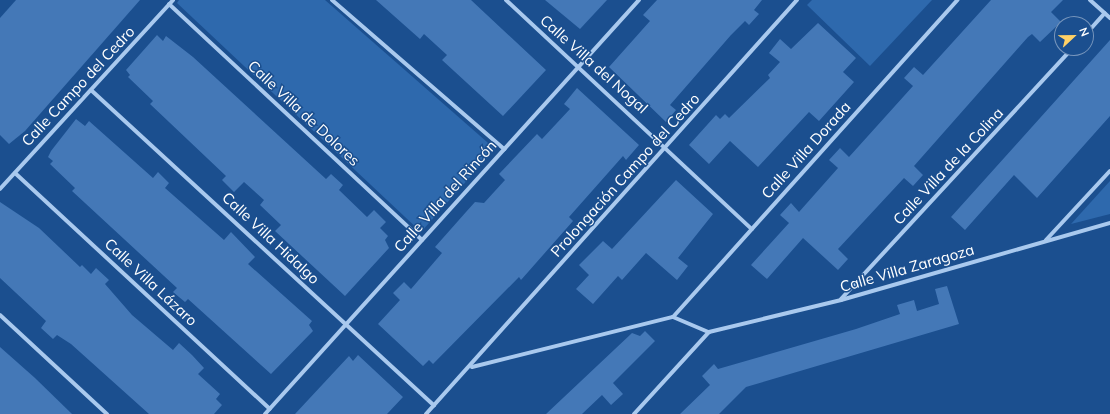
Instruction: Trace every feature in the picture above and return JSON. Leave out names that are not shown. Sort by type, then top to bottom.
[{"type":"street","name":"Calle Campo del Cedro","points":[[0,189],[173,0]]},
{"type":"street","points":[[332,0],[504,149]]},
{"type":"street","name":"Calle Villa del Nogal","points":[[506,0],[667,146],[752,228]]},
{"type":"street","name":"Calle Villa del Rincón","points":[[265,414],[639,0]]},
{"type":"street","name":"Prolongación Campo del Cedro","points":[[426,414],[472,367],[797,0]]},
{"type":"street","name":"Calle Villa Dorada","points":[[673,317],[958,0]]},
{"type":"street","points":[[1090,0],[1110,18]]},
{"type":"street","name":"Calle Villa de Dolores","points":[[169,4],[422,240]]},
{"type":"street","points":[[1094,25],[1105,13]]},
{"type":"street","name":"Calle Villa de la Colina","points":[[840,300],[1066,56]]},
{"type":"street","name":"Calle Villa Hidalgo","points":[[91,90],[434,405]]},
{"type":"street","points":[[1046,240],[1110,171]]},
{"type":"street","name":"Calle Villa Lázaro","points":[[15,173],[270,409]]},
{"type":"street","name":"Calle Villa Zaragoza","points":[[709,332],[840,300],[1046,240],[1110,223]]},
{"type":"street","points":[[0,315],[106,414]]},
{"type":"street","points":[[472,367],[673,317],[709,332],[634,414]]},
{"type":"shaded area","points":[[179,0],[325,0],[495,149],[421,232],[177,3]]},
{"type":"shaded area","points":[[812,0],[932,0],[870,66],[807,5]]},
{"type":"shaded area","points":[[1110,181],[1110,214],[1071,224]]},
{"type":"building","points":[[16,0],[140,0],[25,131],[9,144],[0,135],[0,18]]},
{"type":"building","points":[[376,0],[471,0],[546,70],[503,116],[442,60],[447,55],[424,34],[420,39]]},
{"type":"building","points":[[545,0],[607,0],[580,29]]},
{"type":"building","points":[[657,0],[762,0],[754,10],[759,14],[749,25],[745,21],[731,35],[670,105],[676,110],[666,122],[609,67],[650,21],[643,15]]},
{"type":"building","points":[[991,0],[1063,0],[1051,12],[1055,16],[1054,29],[1040,42],[1032,34],[1028,37],[914,166],[923,175],[913,186],[904,178],[838,249],[848,259],[838,270],[803,238],[767,279],[751,265],[789,223],[780,215],[791,203],[799,212],[838,168],[829,160],[840,148],[849,157],[913,86],[904,78],[914,67],[923,75]]},
{"type":"building","points":[[818,23],[856,58],[843,72],[854,82],[819,121],[809,112],[758,167],[730,141],[709,164],[689,145],[716,115],[720,119],[725,114],[729,118],[770,78],[768,75],[780,62],[769,53],[780,39],[791,49]]},
{"type":"building","points":[[157,35],[163,41],[166,36],[193,57],[326,179],[331,174],[343,185],[339,190],[367,217],[374,210],[386,222],[380,228],[388,236],[385,240],[389,248],[345,296],[275,231],[281,225],[260,205],[264,200],[244,182],[234,192],[222,180],[226,176],[150,104],[153,101],[128,77],[130,75],[126,70]]},
{"type":"building","points":[[1110,40],[1110,116],[1037,198],[1014,175],[965,230],[951,217]]},
{"type":"building","points":[[577,88],[639,145],[626,160],[623,156],[569,217],[573,221],[521,280],[519,277],[433,364],[429,360],[423,366],[378,324],[400,300],[393,293],[404,282],[411,289],[442,253],[435,247],[475,202],[484,203],[505,180],[499,174],[537,134],[542,139],[570,109],[564,104]]},
{"type":"building","points":[[76,119],[85,126],[89,121],[153,178],[158,172],[169,183],[165,188],[224,240],[231,232],[255,257],[248,264],[312,321],[309,325],[313,331],[271,374],[188,299],[185,302],[173,292],[177,288],[72,191],[75,188],[50,164],[53,161],[48,157],[51,151]]},
{"type":"building","points":[[676,180],[713,214],[678,258],[688,266],[677,280],[646,253],[622,280],[618,276],[593,304],[576,289],[589,275],[579,265],[603,241],[612,249]]},
{"type":"building","points":[[0,202],[39,228],[80,267],[82,265],[91,274],[96,268],[109,280],[105,284],[132,315],[173,350],[179,343],[192,355],[204,368],[198,374],[220,394],[216,399],[222,405],[214,414],[149,414],[71,344],[57,335],[53,339],[41,328],[46,321],[0,278]]},
{"type":"building","points":[[947,286],[959,324],[746,387],[719,414],[680,414],[710,385],[702,376],[714,364],[718,369],[856,329],[900,314],[897,305],[914,300],[917,311],[939,304],[935,289]]},
{"type":"building","points":[[645,331],[655,341],[613,383],[623,394],[611,405],[602,395],[582,414],[546,414],[632,333],[640,336]]},
{"type":"building","points":[[0,347],[35,378],[72,414],[0,414]]},
{"type":"building","points":[[358,355],[403,397],[387,414],[295,414],[349,356],[353,361]]}]
